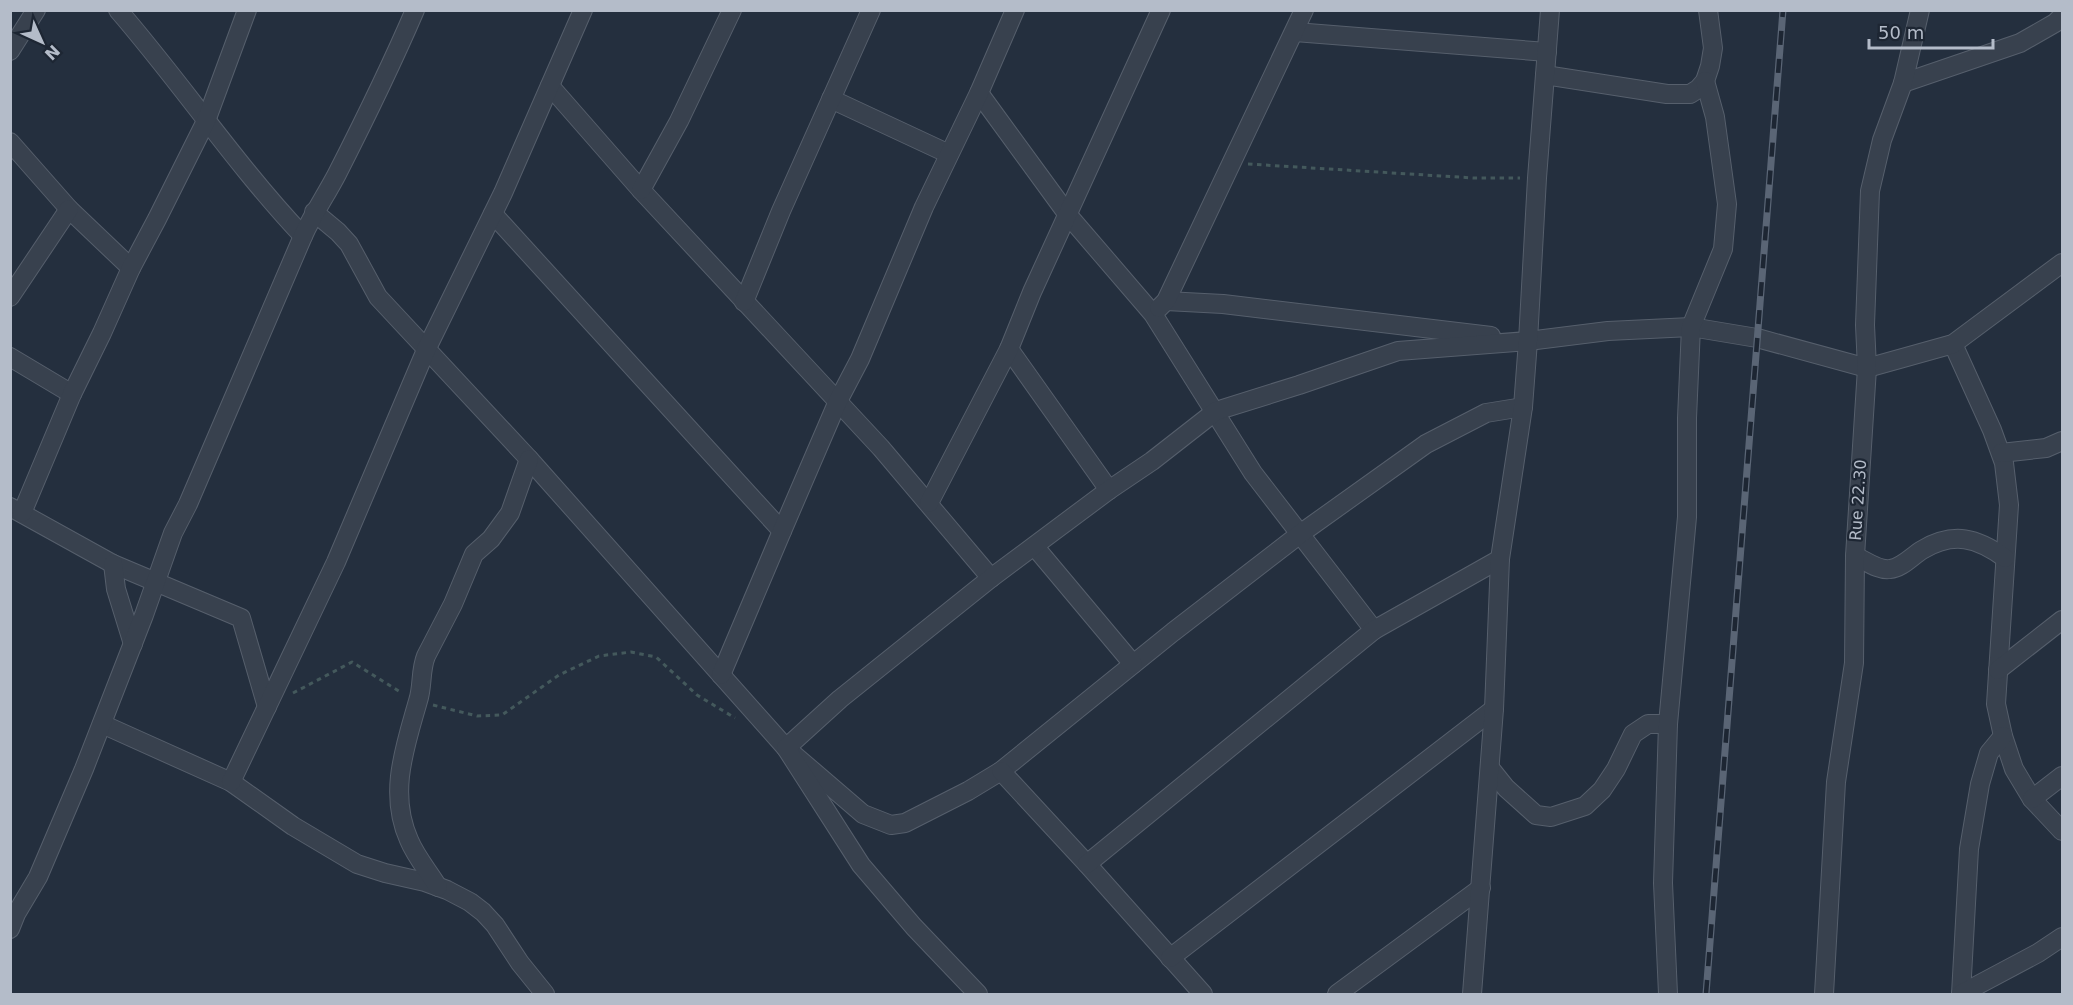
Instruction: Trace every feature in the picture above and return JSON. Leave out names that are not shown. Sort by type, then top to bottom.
[{"type":"street","points":[[10,51],[36,10]]},
{"type":"street","points":[[118,10],[164,63],[255,183],[303,236]]},
{"type":"street","points":[[247,10],[206,121],[131,268],[16,510],[112,564],[241,618],[267,707]]},
{"type":"street","points":[[10,929],[16,914],[38,878],[102,724],[173,533],[188,504],[303,236],[314,212],[336,177],[394,60],[415,10]]},
{"type":"street","points":[[231,782],[336,562],[426,350],[494,214],[583,10]]},
{"type":"street","points":[[641,190],[679,121],[732,10]]},
{"type":"street","points":[[744,302],[781,211],[871,10]]},
{"type":"street","points":[[721,675],[838,401],[860,359],[924,207],[979,93],[1015,10]]},
{"type":"street","points":[[929,503],[1009,349],[1032,292],[1161,10]]},
{"type":"street","points":[[1153,314],[1166,301],[1304,10]]},
{"type":"street","points":[[1472,994],[1494,710],[1500,559],[1522,407],[1550,10]]},
{"type":"street","points":[[1545,75],[1667,94],[1690,94],[1705,81],[1713,48],[1708,10]]},
{"type":"street","name":"Rue 22.30","points":[[1824,994],[1836,782],[1854,663],[1855,556],[1867,368],[1865,325],[1870,191],[1882,140],[1904,83],[1920,10]]},
{"type":"street","points":[[1904,83],[2020,43],[2055,23],[2062,16]]},
{"type":"street","points":[[1295,32],[1547,52]]},
{"type":"street","points":[[1668,994],[1663,883],[1668,724],[1687,517],[1687,418],[1691,327],[1723,249],[1727,204],[1715,117],[1705,81]]},
{"type":"street","points":[[550,86],[641,190],[838,401],[929,503],[991,578]]},
{"type":"street","points":[[979,93],[1068,215],[1153,314],[1253,473],[1374,630]]},
{"type":"street","points":[[831,99],[949,154]]},
{"type":"street","points":[[10,142],[69,209],[131,268]]},
{"type":"street","points":[[10,297],[69,209]]},
{"type":"street","points":[[314,212],[349,244],[378,297],[529,459],[786,748],[864,814],[891,825],[905,823],[968,791],[1001,771],[1133,664],[1300,534],[1426,444],[1486,413],[1522,407]]},
{"type":"street","points":[[494,214],[782,531]]},
{"type":"street","points":[[786,748],[849,692],[991,578],[1109,490],[1152,461],[1216,411],[1398,351],[1528,341],[1608,331],[1691,327],[1756,338],[1867,368],[1953,344],[2062,263]]},
{"type":"street","points":[[1166,301],[1235,305],[1528,341]]},
{"type":"street","points":[[1953,344],[2004,463],[2009,505],[1996,704],[2003,736],[2014,769],[2032,799],[2062,831]]},
{"type":"street","points":[[1009,349],[1109,490]]},
{"type":"street","points":[[10,357],[72,394]]},
{"type":"street","points":[[2001,453],[2046,448],[2062,441]]},
{"type":"street","points":[[438,887],[409,842],[401,818],[398,793],[405,742],[418,701],[426,656],[453,604],[474,554],[491,538],[510,513],[529,459]]},
{"type":"street","points":[[1855,556],[1881,568],[1890,569],[1903,564],[1923,549],[1947,540],[1965,539],[1982,543],[2005,558]]},
{"type":"street","points":[[1035,546],[1133,664]]},
{"type":"street","points":[[1087,864],[1374,630],[1500,559]]},
{"type":"street","points":[[112,564],[116,589],[133,644]]},
{"type":"street","points":[[1998,670],[2062,620]]},
{"type":"street","points":[[1170,958],[1494,710]]},
{"type":"street","points":[[102,724],[231,782],[294,826],[357,864],[438,887],[470,902],[495,925],[520,963],[545,994]]},
{"type":"street","points":[[1490,768],[1506,788],[1536,815],[1551,817],[1585,806],[1602,790],[1616,769],[1633,734],[1648,724],[1668,724]]},
{"type":"street","points":[[1961,994],[1969,849],[1980,784],[1989,753],[2003,736]]},
{"type":"street","points":[[786,748],[861,864],[914,927],[978,994]]},
{"type":"street","points":[[1001,771],[1203,994]]},
{"type":"street","points":[[2032,799],[2062,776]]},
{"type":"street","points":[[1337,994],[1480,888]]},
{"type":"street","points":[[1961,994],[2038,953],[2062,937]]},
{"type":"path","points":[[1231,163],[1474,178],[1537,178]]},
{"type":"path","points":[[267,707],[352,662],[418,701],[477,716],[502,715],[559,675],[599,656],[631,652],[656,657],[697,695],[736,718]]},
{"type":"railway","points":[[1706,994],[1783,10]]}]
